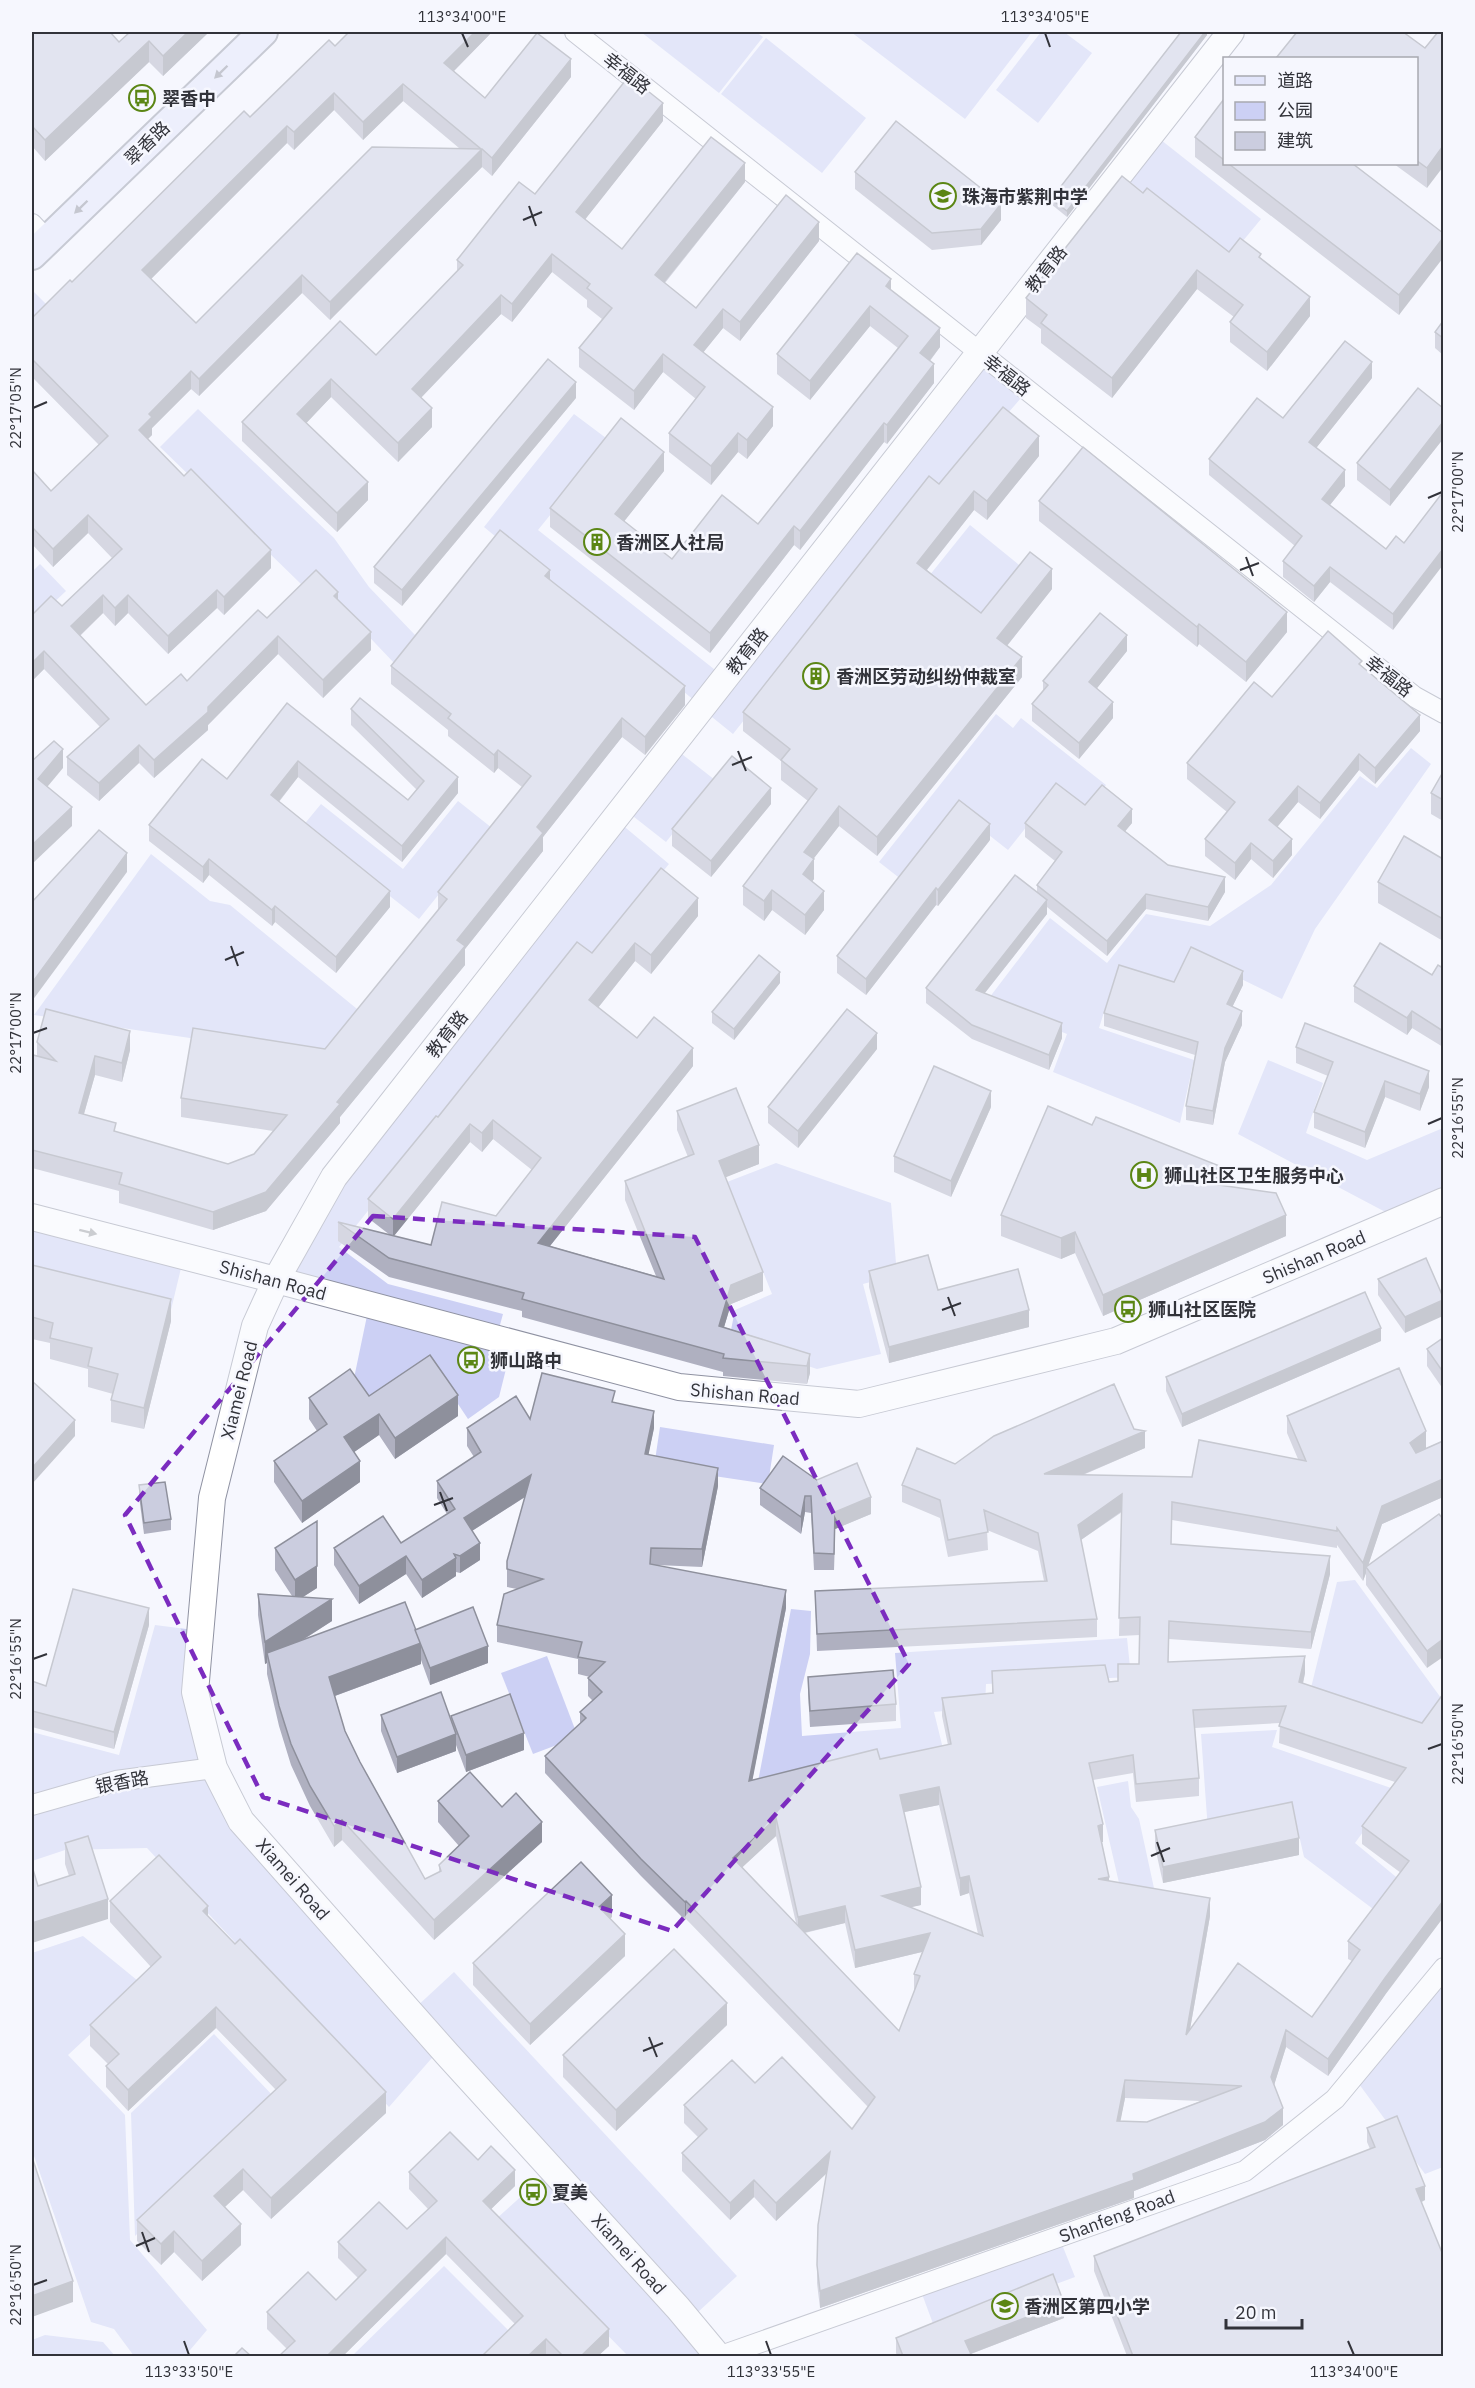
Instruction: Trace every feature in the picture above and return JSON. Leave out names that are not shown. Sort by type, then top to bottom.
[{"type":"main road","name":"翠香路","points":[[37,239],[264,32]]},
{"type":"street","name":"幸福路","points":[[575,32],[1415,697],[1443,713]]},
{"type":"street","name":"教育路","points":[[276,1280],[334,1177],[1231,32]]},
{"type":"street","name":"Shishan Road","points":[[32,1218],[679,1387],[859,1404],[1116,1341],[1443,1201]]},
{"type":"street","name":"Xiamei Road","points":[[276,1280],[255,1326],[212,1498],[195,1692],[214,1768],[241,1821],[463,2073],[719,2356]]},
{"type":"street","name":"银香路","points":[[32,1805],[116,1781],[214,1768]]},
{"type":"street","name":"Shanfeng Road","points":[[719,2356],[1245,2171],[1335,2099],[1443,1968]]},
{"type":"highlighted area","points":[[373,1216],[695,1237],[909,1664],[672,1931],[263,1797],[125,1515]]},
{"type":"green space","points":[[641,32],[756,32],[763,37],[719,93]]},
{"type":"green space","points":[[851,32],[1032,32],[965,119]]},
{"type":"green space","points":[[1041,32],[1064,32],[1092,53],[1038,123],[996,90]]},
{"type":"green space","points":[[766,38],[866,118],[822,173],[721,94]]},
{"type":"green space","points":[[1161,140],[1261,219],[1228,259],[1129,181]]},
{"type":"green space","points":[[32,290],[52,310],[32,330]]},
{"type":"green space","points":[[981,366],[1021,398],[946,484],[924,492],[733,734],[707,713]]},
{"type":"green space","points":[[198,409],[334,538],[369,587],[416,636],[395,664],[318,583],[301,584],[160,447]]},
{"type":"green space","points":[[574,414],[610,441],[538,530],[719,673],[695,701],[484,527]]},
{"type":"green space","points":[[970,525],[1024,569],[979,624],[925,581]]},
{"type":"green space","points":[[40,564],[66,591],[32,623],[32,572]]},
{"type":"green space","points":[[996,714],[1013,728],[1021,718],[1106,785],[1083,815],[1054,792],[1008,850],[957,810],[902,880],[879,862]]},
{"type":"green space","points":[[1411,748],[1431,764],[1315,929],[1282,999],[1188,953],[1169,992],[1116,974],[1099,1028],[1194,1060],[1180,1123],[1053,1072],[1067,1034],[986,1002],[1050,918],[1107,963],[1146,914],[1210,926],[1271,885],[1360,776],[1377,788]]},
{"type":"green space","points":[[678,751],[715,780],[666,842],[629,813]]},
{"type":"green space","points":[[458,801],[492,828],[419,919],[302,827],[321,804],[403,869]]},
{"type":"green space","points":[[620,823],[669,864],[590,961],[576,951],[339,1247],[388,1284],[503,1314],[498,1332],[285,1277],[339,1182]]},
{"type":"green space","points":[[151,854],[210,901],[230,905],[362,1013],[326,1058],[34,1015]]},
{"type":"green space","points":[[1268,1060],[1323,1083],[1306,1133],[1367,1160],[1443,1128],[1443,1193],[1393,1216],[1238,1134]]},
{"type":"green space","points":[[776,1163],[891,1203],[897,1275],[863,1284],[881,1354],[817,1369],[729,1340],[735,1310],[772,1294],[727,1182]]},
{"type":"green space","points":[[32,1228],[182,1264],[170,1314],[32,1281]]},
{"type":"green space","points":[[368,1311],[511,1349],[499,1397],[468,1419],[432,1365],[370,1410],[353,1383]]},
{"type":"green space","points":[[660,1427],[774,1445],[768,1484],[654,1467]]},
{"type":"green space","points":[[1355,1580],[1441,1698],[1418,1731],[1309,1696],[1337,1582]]},
{"type":"green space","points":[[791,1609],[811,1611],[810,1654],[800,1694],[802,1736],[901,1728],[895,1653],[1127,1638],[1131,1677],[986,1684],[985,1707],[934,1712],[945,1757],[756,1792]]},
{"type":"green space","points":[[155,1625],[194,1630],[207,1763],[32,1796],[32,1732],[119,1755]]},
{"type":"green space","points":[[547,1656],[578,1737],[533,1754],[501,1673]]},
{"type":"green space","points":[[1277,1730],[1272,1747],[1394,1789],[1355,1843],[1401,1881],[1377,1912],[1304,1857],[1294,1813],[1208,1831],[1201,1734]]},
{"type":"green space","points":[[212,1775],[438,2051],[389,2107],[147,1848],[65,1850],[32,1861],[32,1811],[112,1787]]},
{"type":"green space","points":[[1128,1781],[1131,1807],[1139,1819],[1157,1902],[1122,1896],[1097,1787]]},
{"type":"green space","points":[[83,1936],[143,1985],[68,2055],[125,2115],[130,2240],[207,2330],[185,2356],[134,2356],[114,2329],[91,2322],[32,2150],[32,1953]]},
{"type":"green space","points":[[454,1972],[737,2276],[697,2313],[414,2009]]},
{"type":"green space","points":[[1443,1978],[1443,2167],[1425,2174],[1359,2084]]},
{"type":"green space","points":[[214,2034],[278,2101],[135,2236],[131,2113]]},
{"type":"green space","points":[[546,2174],[644,2284],[702,2356],[628,2356],[495,2220]]},
{"type":"green space","points":[[1061,2242],[1075,2277],[935,2329],[922,2294]]},
{"type":"green space","points":[[444,2266],[512,2334],[489,2356],[352,2356]]},
{"type":"green space","points":[[45,2335],[103,2342],[115,2356],[32,2356],[32,2340]]},
{"type":"building","points":[[32,32],[110,32],[119,42],[130,32],[188,32],[163,56],[149,41],[45,140],[32,126]]},
{"type":"building","points":[[349,32],[475,32],[444,63],[485,98],[537,33],[571,59],[492,158],[482,149],[330,302],[302,275],[199,379],[191,371],[149,414],[152,417],[139,430],[184,476],[191,469],[271,550],[224,597],[217,590],[168,636],[128,595],[115,608],[103,595],[71,626],[146,705],[181,674],[187,681],[258,610],[267,618],[316,570],[338,592],[334,596],[371,632],[323,680],[278,636],[208,707],[208,712],[154,760],[139,745],[99,783],[67,757],[109,719],[44,651],[32,663],[32,615],[51,596],[62,606],[122,549],[88,515],[53,549],[32,527],[32,470],[51,491],[108,436],[34,361],[32,363],[32,318],[70,280],[72,282],[244,111],[250,117],[329,40],[335,46]],"holes":[[[403,84],[481,149],[372,147],[196,323],[142,270],[287,126],[294,132],[334,93],[363,122]]]},
{"type":"building","points":[[1181,32],[1205,32],[1067,211],[1051,199]]},
{"type":"building","points":[[1297,32],[1403,32],[1425,48],[1438,32],[1443,32],[1443,146],[1427,168],[1418,161],[1418,57],[1277,57]]},
{"type":"building","points":[[629,76],[663,103],[576,212],[622,249],[711,137],[745,163],[655,275],[696,308],[786,195],[819,222],[740,322],[723,309],[694,345],[773,407],[747,440],[738,433],[711,466],[669,433],[705,387],[663,354],[634,391],[579,348],[612,308],[587,288],[590,284],[552,254],[512,304],[501,295],[412,389],[432,408],[398,443],[331,379],[297,414],[368,482],[337,513],[242,422],[340,321],[376,355],[463,265],[457,260],[519,182],[535,194]]},
{"type":"building","points":[[1223,100],[1223,159],[1195,137]]},
{"type":"building","points":[[896,121],[1001,204],[981,229],[932,233],[855,172]]},
{"type":"building","points":[[1230,165],[1354,165],[1443,233],[1443,238],[1399,295]]},
{"type":"building","points":[[1122,176],[1143,193],[1147,188],[1229,252],[1240,238],[1261,254],[1259,257],[1310,297],[1267,352],[1230,322],[1243,305],[1197,270],[1112,378],[1041,323],[1047,315],[1026,298]]},
{"type":"building","points":[[857,253],[891,279],[886,286],[940,328],[920,353],[934,364],[887,425],[884,423],[800,531],[794,526],[710,633],[550,508],[621,418],[664,452],[615,514],[672,559],[722,495],[758,524],[908,336],[870,306],[810,381],[777,354]]},
{"type":"building","points":[[1443,321],[1443,338],[1435,332]]},
{"type":"building","points":[[1345,341],[1372,362],[1309,442],[1345,470],[1322,499],[1386,549],[1396,536],[1404,543],[1443,492],[1443,549],[1393,614],[1330,567],[1314,586],[1283,561],[1302,536],[1209,459],[1257,398],[1283,418]]},
{"type":"building","points":[[548,359],[576,382],[402,590],[374,567]]},
{"type":"building","points":[[1418,388],[1443,408],[1443,422],[1390,490],[1357,463]]},
{"type":"building","points":[[1003,407],[1039,436],[987,501],[974,491],[917,563],[981,613],[1030,552],[1052,569],[997,638],[1022,657],[877,837],[839,806],[804,852],[814,859],[803,874],[824,891],[805,915],[772,890],[764,901],[743,886],[817,789],[781,760],[790,749],[743,712],[929,476],[939,484]]},
{"type":"building","points":[[1083,447],[1287,612],[1246,662],[1199,624],[1197,627],[1039,501]]},
{"type":"building","points":[[500,530],[550,570],[545,576],[685,686],[645,737],[622,718],[537,827],[543,833],[457,940],[465,946],[337,1102],[340,1104],[266,1192],[213,1212],[119,1184],[122,1173],[32,1150],[32,1058],[33,1055],[56,1061],[37,1042],[46,1009],[130,1031],[122,1063],[95,1056],[79,1113],[116,1123],[114,1131],[228,1164],[254,1154],[287,1115],[181,1098],[193,1028],[325,1049],[447,899],[438,892],[531,776],[498,750],[494,755],[448,718],[451,714],[391,666]]},
{"type":"building","points":[[1100,613],[1127,635],[1089,682],[1113,702],[1079,743],[1032,704],[1048,685],[1043,681]]},
{"type":"building","points":[[1328,631],[1362,661],[1359,664],[1420,715],[1375,768],[1359,754],[1320,803],[1298,786],[1269,820],[1292,839],[1273,861],[1251,843],[1235,863],[1205,839],[1235,802],[1187,763],[1254,682],[1272,697]]},
{"type":"building","points":[[360,698],[458,777],[402,846],[298,761],[271,795],[390,891],[336,957],[275,906],[272,910],[209,859],[203,867],[149,825],[202,759],[227,779],[287,703],[408,800],[424,781],[351,709]]},
{"type":"building","points":[[54,741],[63,749],[38,779],[72,807],[32,845],[32,761]]},
{"type":"building","points":[[732,756],[771,788],[711,861],[672,829]]},
{"type":"building","points":[[1443,772],[1443,800],[1431,793]]},
{"type":"building","points":[[1056,783],[1085,805],[1102,785],[1132,809],[1118,826],[1168,865],[1225,877],[1208,907],[1146,894],[1107,941],[1037,885],[1062,852],[1025,823]]},
{"type":"building","points":[[959,800],[990,824],[938,890],[936,888],[866,979],[837,956]]},
{"type":"building","points":[[99,830],[127,853],[32,983],[32,902]]},
{"type":"building","points":[[1404,836],[1443,859],[1443,919],[1378,882]]},
{"type":"building","points":[[661,868],[698,898],[651,955],[635,943],[589,1000],[637,1038],[654,1017],[693,1048],[538,1243],[664,1279],[625,1181],[694,1154],[677,1111],[736,1088],[759,1145],[719,1161],[763,1272],[731,1285],[719,1326],[810,1354],[807,1366],[723,1358],[724,1354],[522,1299],[524,1293],[389,1258],[338,1222],[431,1245],[442,1202],[496,1216],[541,1158],[493,1120],[482,1133],[470,1124],[393,1219],[368,1199],[436,1116],[438,1117],[577,942],[592,953]]},
{"type":"building","points":[[1015,875],[1047,900],[976,990],[1062,1023],[1049,1055],[972,1025],[926,988]]},
{"type":"building","points":[[1380,943],[1432,975],[1438,965],[1443,968],[1443,1031],[1412,1011],[1407,1018],[1354,986]]},
{"type":"building","points":[[1191,947],[1243,971],[1227,1004],[1242,1011],[1225,1048],[1213,1111],[1186,1106],[1198,1042],[1104,1013],[1119,965],[1174,982]]},
{"type":"building","points":[[759,955],[780,972],[734,1029],[712,1012]]},
{"type":"building","points":[[847,1009],[877,1033],[798,1131],[768,1107]]},
{"type":"building","points":[[1305,1023],[1429,1071],[1420,1094],[1385,1081],[1365,1132],[1314,1112],[1333,1062],[1296,1047]]},
{"type":"building","points":[[934,1066],[991,1091],[951,1181],[894,1156]]},
{"type":"building","points":[[1048,1106],[1092,1125],[1096,1117],[1222,1167],[1191,1181],[1276,1193],[1286,1215],[1103,1295],[1075,1232],[1061,1238],[1001,1215]]},
{"type":"building","points":[[928,1255],[938,1290],[1018,1269],[1029,1310],[889,1347],[869,1271]]},
{"type":"building","points":[[1426,1258],[1443,1300],[1405,1317],[1378,1279]]},
{"type":"building","points":[[32,1265],[171,1299],[144,1408],[111,1400],[118,1374],[88,1366],[92,1348],[50,1338],[53,1323],[32,1317]]},
{"type":"building","points":[[1365,1292],[1381,1328],[1182,1414],[1166,1377]]},
{"type":"building","points":[[1443,1338],[1443,1372],[1427,1349]]},
{"type":"building","points":[[430,1355],[458,1395],[395,1438],[379,1414],[344,1437],[360,1461],[302,1501],[274,1461],[327,1424],[309,1398],[350,1369],[369,1396]]},
{"type":"building","points":[[1399,1368],[1426,1431],[1410,1443],[1416,1453],[1443,1441],[1443,1479],[1382,1506],[1363,1563],[1337,1528],[1337,1531],[1172,1502],[1171,1544],[1330,1556],[1311,1632],[1169,1621],[1168,1662],[1305,1656],[1299,1682],[1422,1723],[1443,1694],[1443,1901],[1328,2059],[1286,2030],[1271,2077],[1283,2108],[1265,2122],[1133,2174],[1134,2180],[820,2291],[817,2265],[818,2225],[830,2152],[776,2203],[754,2180],[730,2203],[682,2153],[707,2129],[684,2105],[732,2060],[755,2083],[782,2057],[852,2129],[875,2097],[686,1901],[641,1859],[545,1756],[586,1718],[580,1712],[602,1692],[588,1678],[605,1662],[578,1657],[582,1642],[497,1625],[504,1594],[543,1579],[507,1569],[507,1561],[531,1475],[464,1518],[480,1543],[460,1556],[454,1554],[456,1558],[422,1580],[406,1556],[359,1586],[334,1548],[383,1516],[401,1543],[455,1509],[437,1481],[481,1452],[467,1428],[516,1396],[530,1419],[542,1373],[615,1391],[612,1402],[654,1411],[645,1454],[718,1468],[702,1549],[651,1548],[650,1564],[786,1590],[749,1781],[877,1749],[880,1759],[951,1744],[942,1698],[993,1693],[992,1671],[1105,1665],[1109,1682],[1118,1681],[1118,1664],[1139,1664],[1140,1617],[1119,1618],[1122,1494],[1078,1525],[1097,1619],[817,1634],[815,1591],[1047,1581],[1038,1533],[984,1510],[988,1532],[948,1540],[940,1500],[902,1485],[917,1448],[955,1464],[994,1436],[1114,1384],[1134,1429],[1145,1431],[1044,1474],[1192,1477],[1199,1440],[1306,1461],[1287,1416]],"holes":[[[1286,1706],[1279,1726],[1406,1768],[1362,1826],[1409,1861],[1348,1941],[1360,1950],[1312,2017],[1238,1963],[1186,2035],[1210,1898],[1098,1879],[1109,1877],[1098,1826],[1103,1824],[1089,1763],[1133,1755],[1136,1784],[1199,1778],[1193,1710]],[[939,1787],[960,1878],[969,1876],[983,1936],[882,1896],[921,1887],[900,1795]],[[776,1818],[798,1917],[845,1906],[855,1950],[930,1933],[914,1974],[920,1976],[899,2031],[733,1858]],[[1125,2080],[1242,2086],[1147,2122],[1117,2121]]]},
{"type":"building","points":[[32,1381],[75,1420],[32,1468]]},
{"type":"building","points":[[783,1456],[817,1480],[857,1463],[871,1497],[835,1512],[834,1554],[814,1553],[811,1496],[805,1496],[801,1517],[760,1488]]},
{"type":"building","points":[[165,1482],[171,1519],[144,1523],[139,1485]]},
{"type":"building","points":[[1439,1514],[1443,1519],[1443,1639],[1427,1651],[1366,1567]]},
{"type":"building","points":[[317,1521],[317,1566],[295,1580],[275,1548]]},
{"type":"building","points":[[73,1589],[149,1608],[114,1732],[32,1711],[32,1681],[46,1686]]},
{"type":"building","points":[[258,1594],[332,1599],[265,1642]]},
{"type":"building","points":[[405,1602],[421,1643],[329,1677],[345,1731],[425,1879],[441,1871],[439,1865],[469,1836],[438,1801],[470,1772],[502,1807],[516,1793],[542,1822],[434,1920],[342,1820],[334,1826],[310,1786],[291,1744],[279,1706],[267,1653]]},
{"type":"building","points":[[473,1607],[488,1646],[430,1668],[415,1630]]},
{"type":"building","points":[[893,1670],[896,1704],[810,1711],[808,1677]]},
{"type":"building","points":[[441,1692],[456,1734],[397,1757],[381,1715]]},
{"type":"building","points":[[510,1694],[524,1733],[466,1755],[451,1716]]},
{"type":"building","points":[[1292,1802],[1299,1838],[1163,1867],[1155,1830]]},
{"type":"building","points":[[88,1836],[108,1899],[32,1923],[32,1866],[38,1886],[75,1874],[65,1843]]},
{"type":"building","points":[[159,1855],[208,1906],[203,1911],[235,1944],[240,1939],[386,2092],[271,2198],[243,2169],[214,2196],[241,2224],[202,2261],[174,2231],[161,2244],[137,2220],[286,2080],[216,2007],[128,2090],[106,2066],[119,2054],[90,2025],[161,1957],[110,1901]]},
{"type":"building","points":[[581,1862],[612,1895],[599,1907],[625,1934],[530,2024],[473,1963]]},
{"type":"building","points":[[674,1949],[727,2003],[616,2110],[563,2055]]},
{"type":"building","points":[[1397,2116],[1425,2186],[1416,2189],[1443,2255],[1443,2356],[1133,2356],[1094,2256],[1375,2147],[1367,2128]]},
{"type":"building","points":[[450,2132],[478,2160],[491,2146],[515,2170],[483,2201],[609,2329],[581,2356],[563,2356],[546,2339],[528,2356],[482,2356],[523,2316],[446,2237],[327,2356],[279,2356],[295,2341],[267,2312],[308,2272],[336,2300],[366,2270],[338,2242],[379,2202],[407,2229],[437,2201],[409,2172]]},
{"type":"building","points":[[32,2157],[73,2281],[32,2296]]},
{"type":"building","points":[[1053,2274],[1064,2303],[965,2341],[971,2354],[965,2356],[903,2356],[896,2338]]},
{"type":"building","points":[[242,2348],[251,2356],[234,2356]]},
{"type":"place","name":"翠香中","points":[[142,98]]},
{"type":"place","name":"珠海市紫荆中学","points":[[943,196]]},
{"type":"place","name":"香洲区人社局","points":[[597,542]]},
{"type":"place","name":"香洲区劳动纠纷仲裁室","points":[[816,676]]},
{"type":"place","name":"狮山社区卫生服务中心","points":[[1144,1175]]},
{"type":"place","name":"狮山社区医院","points":[[1128,1309]]},
{"type":"place","name":"狮山路中","points":[[471,1360]]},
{"type":"place","name":"夏美","points":[[533,2192]]},
{"type":"place","name":"香洲区第四小学","points":[[1005,2306]]}]
